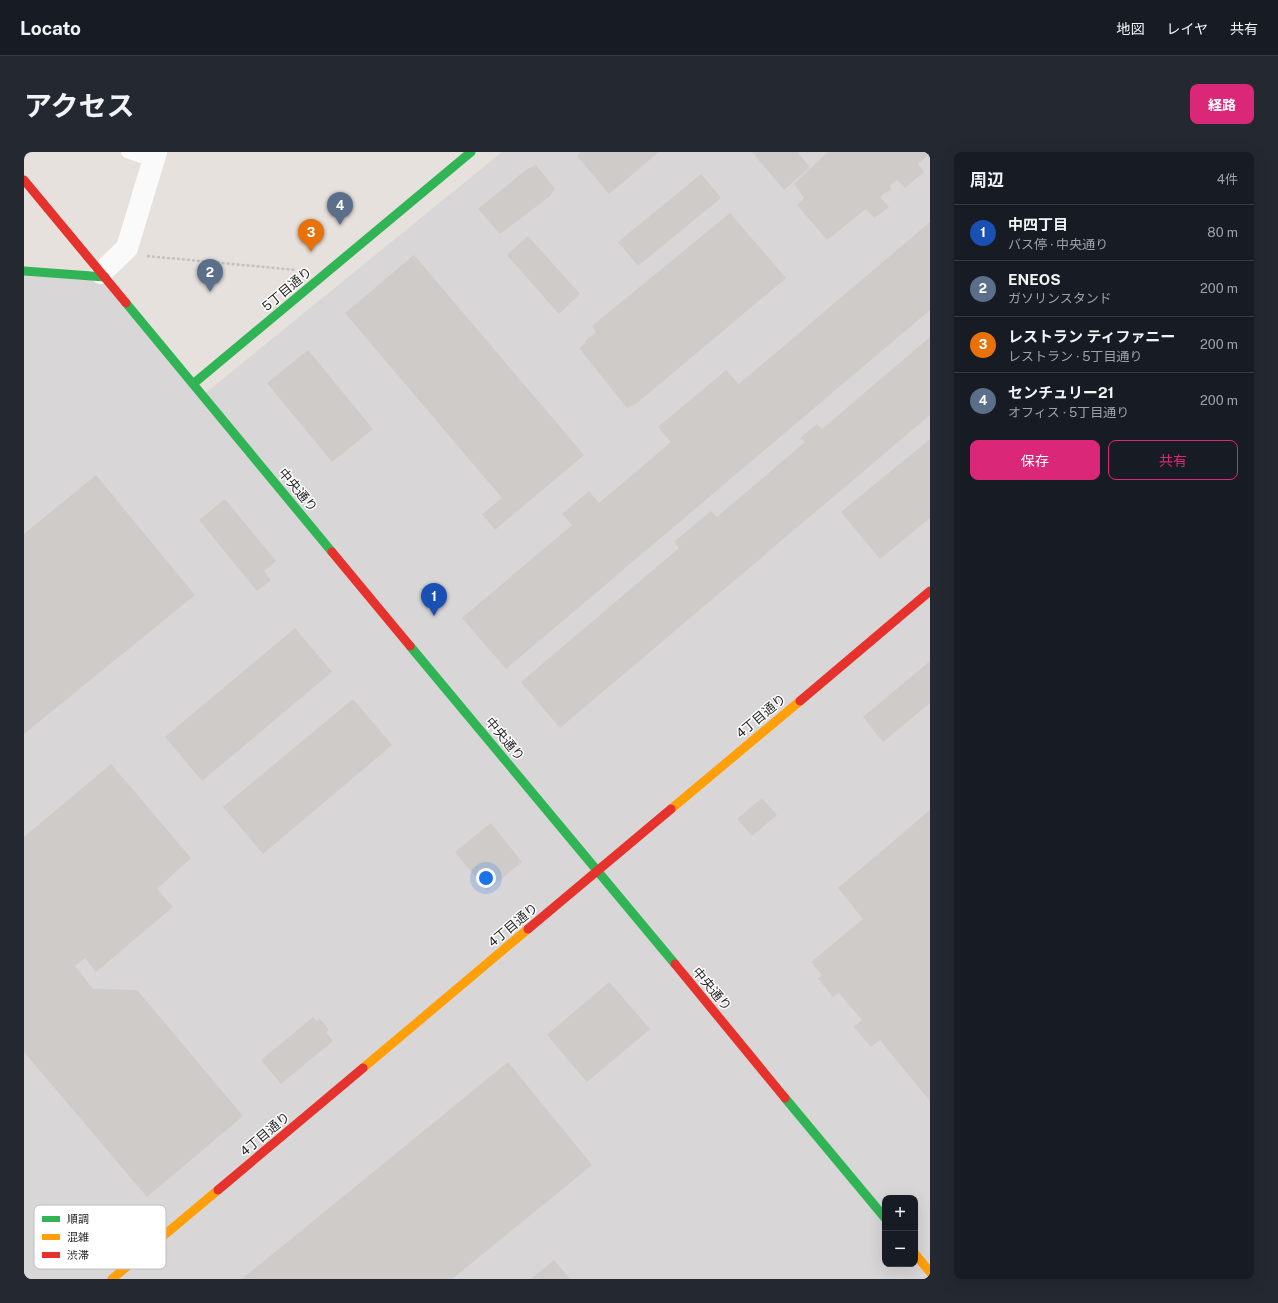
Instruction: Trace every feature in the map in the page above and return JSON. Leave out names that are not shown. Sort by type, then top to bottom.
[{"type":"street","name":"5丁目通り","points":[[193,384],[471,152]]},
{"type":"street","points":[[24,271],[103,275],[127,248],[155,156]]},
{"type":"street","name":"中央通り","points":[[24,180],[882,1214]]},
{"type":"street","name":"4丁目通り","points":[[166,1234],[930,591]]},
{"type":"street","points":[[918,1258],[930,1272]]},
{"type":"street","name":"4丁目通り","points":[[112,1279],[124,1269]]},
{"type":"lane","points":[[127,152],[155,156]]},
{"type":"path","points":[[121,253],[305,270],[316,281]]},
{"type":"shaded area","points":[[502,152],[930,152],[930,1279],[24,1279],[24,274],[105,277],[203,395]]},
{"type":"building","points":[[581,152],[659,152],[609,194],[577,156]]},
{"type":"building","points":[[752,152],[800,152],[798,153],[809,168],[784,190]]},
{"type":"building","points":[[828,152],[930,152],[930,154],[918,164],[924,172],[905,188],[897,180],[890,185],[891,189],[880,197],[889,207],[874,218],[866,209],[827,240],[797,205],[804,198],[794,184]]},
{"type":"building","points":[[536,165],[555,189],[550,196],[500,234],[478,209],[527,169]]},
{"type":"building","points":[[701,174],[721,198],[638,266],[618,242]]},
{"type":"building","points":[[730,213],[786,278],[637,403],[627,408],[579,348],[596,332],[592,326]]},
{"type":"building","points":[[930,222],[930,310],[506,669],[462,618],[572,525],[562,514],[589,491],[599,503],[671,442],[658,427],[726,370],[739,384]]},
{"type":"building","points":[[528,236],[580,294],[559,314],[507,255]]},
{"type":"building","points":[[414,255],[584,455],[495,530],[482,514],[502,498],[345,313]]},
{"type":"building","points":[[930,337],[930,415],[560,728],[521,682],[679,548],[674,542],[711,511],[717,517],[805,442],[800,438],[817,424],[822,429]]},
{"type":"building","points":[[308,350],[373,429],[332,462],[267,383]]},
{"type":"building","points":[[930,439],[930,518],[880,559],[841,512]]},
{"type":"building","points":[[96,475],[195,595],[24,734],[24,534]]},
{"type":"building","points":[[225,499],[276,561],[264,571],[271,580],[257,591],[199,520]]},
{"type":"building","points":[[295,628],[332,672],[202,781],[165,737]]},
{"type":"building","points":[[930,661],[930,703],[883,742],[863,717]]},
{"type":"building","points":[[353,699],[392,745],[263,854],[223,807]]},
{"type":"building","points":[[111,764],[191,858],[157,889],[173,907],[96,972],[85,958],[75,966],[93,989],[137,990],[243,1116],[147,1197],[24,1052],[24,837]]},
{"type":"building","points":[[762,798],[777,815],[752,836],[737,819]]},
{"type":"building","points":[[930,810],[930,1101],[880,1040],[871,1047],[854,1027],[862,1020],[839,993],[833,997],[818,978],[822,975],[811,962],[863,919],[838,888]]},
{"type":"building","points":[[491,823],[522,862],[487,891],[455,852]]},
{"type":"building","points":[[609,982],[650,1029],[587,1082],[547,1035]]},
{"type":"building","points":[[313,1017],[317,1021],[319,1018],[329,1030],[326,1032],[333,1041],[281,1084],[261,1060]]},
{"type":"building","points":[[508,1062],[592,1165],[452,1279],[242,1279]]},
{"type":"building","points":[[554,1260],[570,1279],[531,1279]]},
{"type":"traffic: fast","points":[[193,384],[471,152]]},
{"type":"traffic: fast","points":[[24,271],[105,277]]},
{"type":"traffic: fast","points":[[126,303],[332,552]]},
{"type":"traffic: fast","points":[[410,646],[675,964]]},
{"type":"traffic: fast","points":[[785,1098],[882,1214]]},
{"type":"traffic: slow","points":[[671,809],[800,701]]},
{"type":"traffic: slow","points":[[363,1068],[528,929]]},
{"type":"traffic: slow","points":[[166,1234],[218,1190]]},
{"type":"traffic: slow","points":[[918,1258],[930,1272]]},
{"type":"traffic: slow","points":[[112,1279],[124,1269]]},
{"type":"traffic: jam","points":[[24,180],[126,303]]},
{"type":"traffic: jam","points":[[332,552],[410,646]]},
{"type":"traffic: jam","points":[[800,701],[930,591]]},
{"type":"traffic: jam","points":[[528,929],[671,809]]},
{"type":"traffic: jam","points":[[675,964],[785,1098]]},
{"type":"traffic: jam","points":[[218,1190],[363,1068]]},
{"type":"place","name":"センチュリー21","points":[[340,225]]},
{"type":"place","name":"レストラン ティファニー","points":[[311,252]]},
{"type":"place","name":"ENEOS","points":[[210,292]]},
{"type":"place","name":"中四丁目","points":[[434,616]]}]
